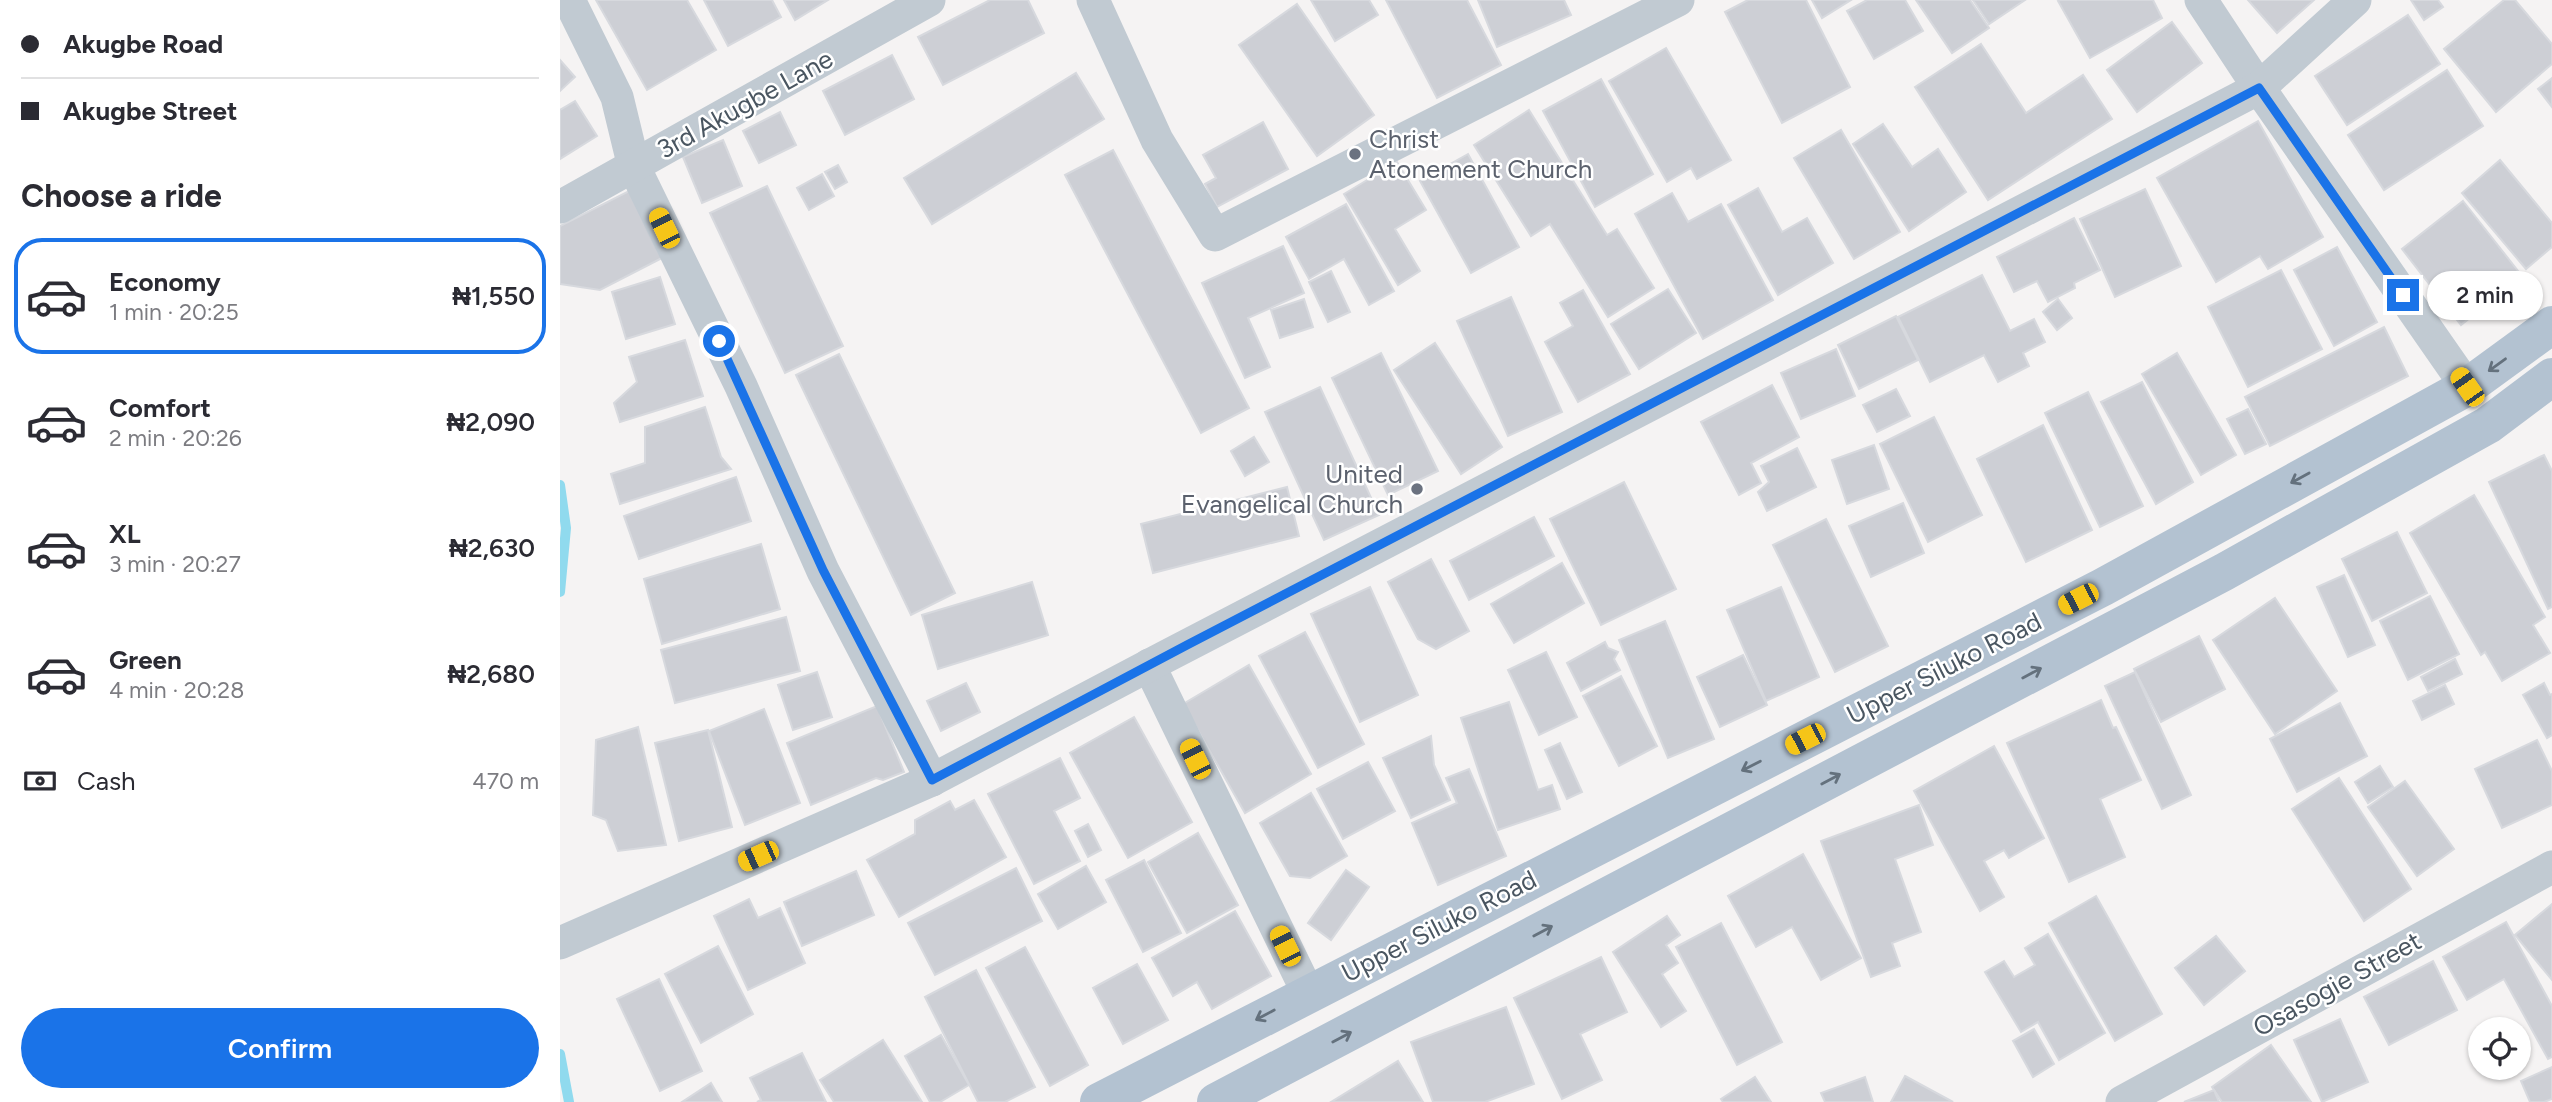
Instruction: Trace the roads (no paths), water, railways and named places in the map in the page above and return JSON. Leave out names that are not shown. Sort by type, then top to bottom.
[{"type":"main road","name":"Upper Siluko Road","points":[[1099,1102],[2103,587],[2467,387],[2552,325]]},
{"type":"main road","name":"Upper Siluko Road","points":[[1216,1102],[2224,572],[2488,425],[2552,377]]},
{"type":"street","points":[[569,0],[617,97],[634,167],[741,386],[823,570],[932,780]]},
{"type":"street","name":"3rd Akugbe Lane","points":[[560,207],[929,0]]},
{"type":"street","points":[[1093,0],[1157,140],[1215,235],[1678,0]]},
{"type":"street","points":[[2202,0],[2259,88],[2467,387]]},
{"type":"street","points":[[560,943],[932,780],[2259,88],[2355,0]]},
{"type":"street","points":[[1149,665],[1308,993]]},
{"type":"street","name":"Osasogie Street","points":[[2122,1102],[2552,867]]},
{"type":"waterway","points":[[560,485],[566,528],[560,592]]},
{"type":"waterway","points":[[560,1054],[569,1102]]},
{"type":"place","name":"Christ Atonement Church","points":[[1355,154]]},
{"type":"place","name":"United Evangelical Church","points":[[1417,489]]}]
